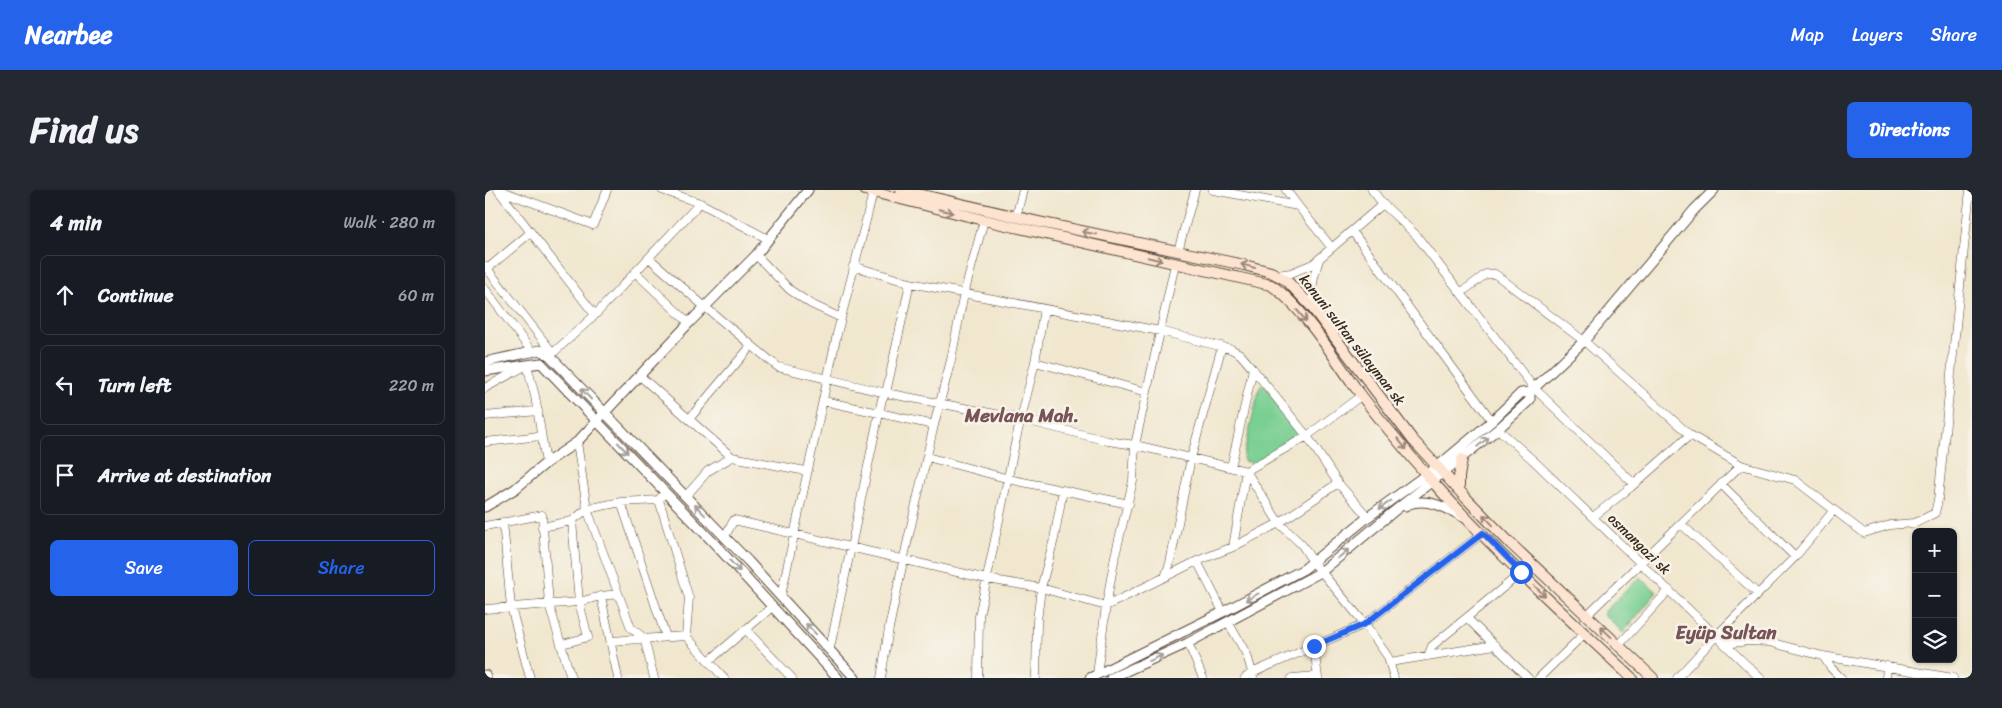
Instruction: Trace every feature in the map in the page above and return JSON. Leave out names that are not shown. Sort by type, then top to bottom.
[{"type":"main road","name":"kanuni sultan sülayman sk","points":[[901,190],[1016,217],[1244,265],[1277,275],[1286,280],[1316,313],[1412,439],[1459,490],[1511,544],[1653,678]]},
{"type":"main road","points":[[869,191],[984,220],[1260,282],[1271,285],[1282,292],[1361,395],[1429,478],[1521,572],[1632,678]]},
{"type":"main road","points":[[1459,490],[1462,459]]},
{"type":"street","points":[[499,190],[593,225],[607,190]]},
{"type":"street","points":[[499,190],[530,233],[595,315]]},
{"type":"street","points":[[662,190],[700,203],[769,239]]},
{"type":"street","points":[[485,507],[515,489],[546,463],[577,442],[689,323],[757,255],[808,190]]},
{"type":"street","points":[[1016,217],[1023,190]]},
{"type":"street","points":[[1178,251],[1195,190]]},
{"type":"street","points":[[1213,190],[1298,206]]},
{"type":"street","points":[[1286,190],[1332,248]]},
{"type":"street","points":[[1372,190],[1383,204],[1416,235],[1462,292],[1532,390],[1634,484]]},
{"type":"street","points":[[1094,676],[1223,612],[1304,569],[1368,517],[1441,469],[1521,393],[1532,390],[1584,340],[1694,210],[1714,190]]},
{"type":"street","points":[[1462,292],[1486,274],[1495,274],[1584,340],[1690,435],[1741,465],[1795,480],[1864,533],[1890,524],[1915,523],[1935,513],[1938,500],[1970,190]]},
{"type":"street","points":[[781,596],[806,471],[824,401],[869,191]]},
{"type":"street","points":[[551,354],[595,315],[700,203]]},
{"type":"street","points":[[1277,275],[1304,268],[1320,258],[1383,204]]},
{"type":"street","points":[[881,678],[889,628],[934,425],[941,403],[965,294],[984,220]]},
{"type":"street","points":[[1352,231],[1492,421]]},
{"type":"street","points":[[530,233],[486,267],[551,354],[603,413],[725,536],[830,648],[855,678]]},
{"type":"street","points":[[757,255],[790,290],[811,304],[841,318]]},
{"type":"street","points":[[649,258],[705,308],[778,367],[886,393],[1021,419],[1108,441],[1135,445],[1246,471],[1279,522],[1302,545],[1313,562],[1365,624],[1390,662],[1394,678]]},
{"type":"street","points":[[1316,313],[1311,292],[1312,281],[1320,258]]},
{"type":"street","points":[[1094,676],[1115,556],[1129,504],[1133,480],[1135,445],[1175,264]]},
{"type":"street","points":[[853,266],[910,283],[1160,331],[1222,346],[1240,354],[1307,436],[1338,482],[1368,517]]},
{"type":"street","points":[[635,272],[689,323]]},
{"type":"street","points":[[830,648],[882,399],[886,393],[910,283]]},
{"type":"street","points":[[485,290],[532,352]]},
{"type":"street","points":[[978,678],[979,616],[1035,362],[1044,309]]},
{"type":"street","points":[[690,418],[751,346]]},
{"type":"street","points":[[1165,577],[1170,563],[1191,458],[1222,346]]},
{"type":"street","points":[[485,362],[540,350],[551,354]]},
{"type":"street","points":[[485,371],[541,362],[598,421],[662,496],[772,607],[838,678]]},
{"type":"street","points":[[1035,362],[1147,392]]},
{"type":"street","points":[[485,388],[527,365]]},
{"type":"street","points":[[527,365],[538,411],[546,463]]},
{"type":"street","points":[[1231,467],[1253,369]]},
{"type":"street","points":[[640,376],[690,418],[732,457],[806,471]]},
{"type":"street","points":[[1441,469],[1462,459],[1498,430],[1529,400],[1532,390]]},
{"type":"street","points":[[1246,471],[1307,436],[1361,395]]},
{"type":"street","points":[[824,401],[934,425]]},
{"type":"street","points":[[485,416],[538,411]]},
{"type":"street","name":"osmangazi sk","points":[[1498,430],[1593,517],[1760,678]]},
{"type":"street","points":[[1593,517],[1690,435]]},
{"type":"street","points":[[485,442],[541,436]]},
{"type":"street","points":[[577,442],[587,509],[631,628],[644,638],[654,678]]},
{"type":"street","points":[[686,496],[708,471],[732,457]]},
{"type":"street","points":[[927,457],[1009,478],[1129,504]]},
{"type":"street","points":[[1587,615],[1741,465]]},
{"type":"street","points":[[1233,547],[1246,471]]},
{"type":"street","points":[[1111,678],[1188,643],[1321,572],[1393,512],[1429,478]]},
{"type":"street","points":[[725,536],[734,520],[987,579],[1041,588],[1106,606],[1197,561],[1233,547],[1279,522],[1338,482]]},
{"type":"street","points":[[1721,484],[1795,558]]},
{"type":"street","points":[[1036,678],[1037,621],[1041,588],[1054,539],[1063,490]]},
{"type":"street","points":[[543,527],[572,521],[587,509],[662,496]]},
{"type":"street","points":[[662,496],[689,598],[686,636],[724,678]]},
{"type":"street","points":[[621,502],[666,637]]},
{"type":"street","points":[[1393,512],[1411,503],[1430,502],[1445,507],[1472,522]]},
{"type":"street","points":[[1677,678],[1716,636],[1795,558],[1834,510]]},
{"type":"street","points":[[485,526],[542,515],[549,604],[571,678]]},
{"type":"street","points":[[562,644],[588,637],[579,602],[572,521]]},
{"type":"street","points":[[503,522],[511,607],[530,678]]},
{"type":"street","points":[[1681,524],[1758,594]]},
{"type":"street","points":[[1228,622],[1247,655],[1250,676],[1365,624],[1483,533]]},
{"type":"street","points":[[1197,561],[1223,612]]},
{"type":"street","points":[[1428,656],[1432,646],[1521,572]]},
{"type":"street","points":[[1619,645],[1669,590]]},
{"type":"street","points":[[485,609],[579,602],[618,594]]},
{"type":"street","points":[[601,596],[617,678]]},
{"type":"street","points":[[709,662],[772,607]]},
{"type":"street","points":[[1467,618],[1528,678]]},
{"type":"street","points":[[746,630],[792,678]]},
{"type":"street","points":[[1539,678],[1585,633]]},
{"type":"street","points":[[611,641],[686,636]]},
{"type":"street","points":[[1725,644],[1748,640],[1769,642],[1823,656],[1953,678]]},
{"type":"street","points":[[1188,643],[1203,678]]},
{"type":"street","points":[[1390,662],[1495,645]]},
{"type":"street","points":[[1292,678],[1317,677],[1314,646]]},
{"type":"street","points":[[1823,656],[1841,678]]},
{"type":"street","points":[[1886,678],[1887,666]]},
{"type":"green space","points":[[1263,384],[1304,433],[1258,465],[1244,461],[1243,458],[1259,389]]},
{"type":"green space","points":[[1640,577],[1657,592],[1623,633],[1603,613]]},
{"type":"district","name":"Mevlana Mah.","points":[[1022,415]]},
{"type":"district","name":"Eyüp Sultan","points":[[1726,632]]},
{"type":"route","points":[[1314,646],[1365,624],[1483,533],[1521,572]]}]
